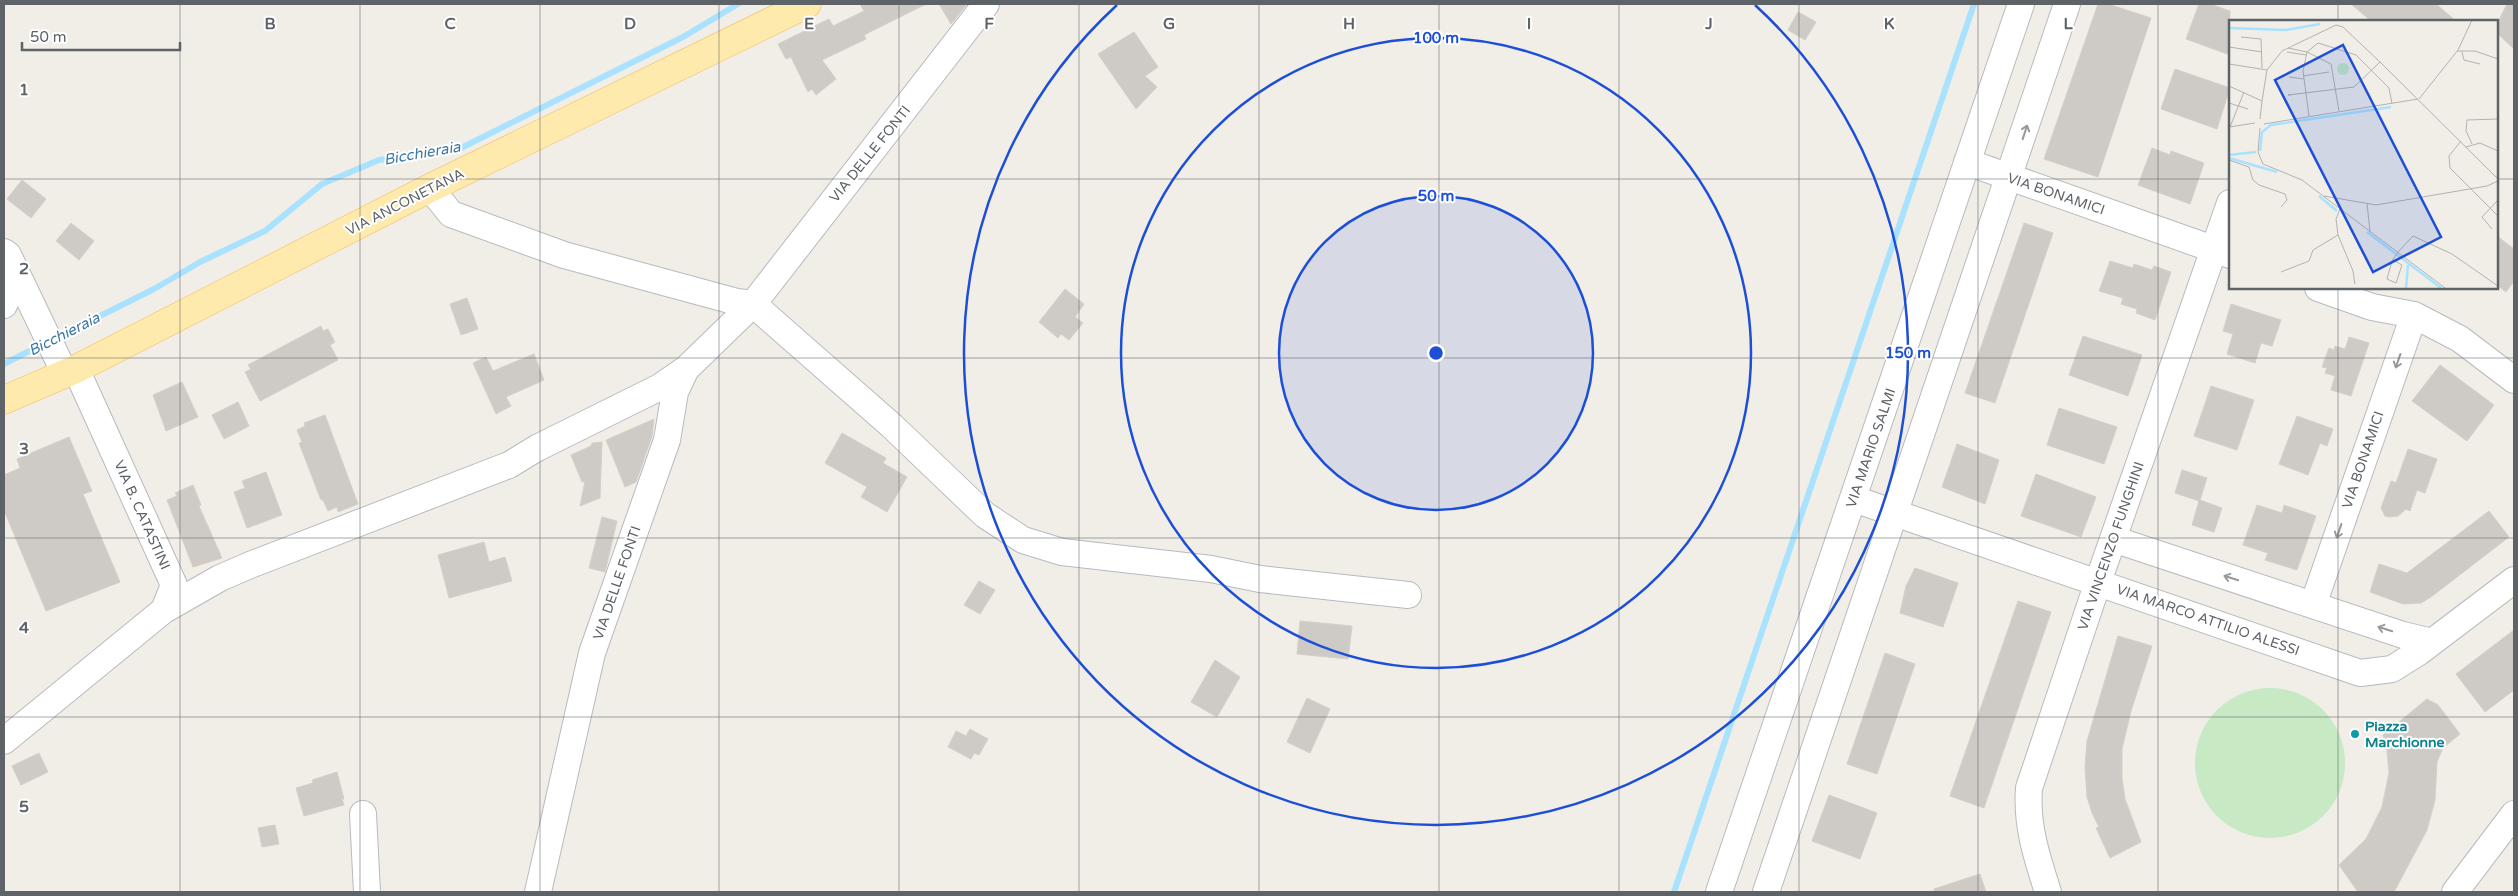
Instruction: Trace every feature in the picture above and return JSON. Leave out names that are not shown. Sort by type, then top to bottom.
[{"type":"main road","name":"VIA ANCONETANA","points":[[4,400],[67,367],[807,4]]},
{"type":"street","name":"VIA DELLE FONTI","points":[[538,892],[592,653],[667,440],[675,392],[686,369],[753,304],[986,4]]},
{"type":"street","name":"VIA MARIO SALMI","points":[[1719,892],[1854,499],[2020,4]]},
{"type":"street","points":[[1766,892],[2010,178],[2067,4]]},
{"type":"street","name":"VIA BONAMICI","points":[[1967,162],[2222,252]]},
{"type":"street","points":[[430,188],[451,214],[555,252],[737,302],[753,304],[892,426],[985,515],[1023,540],[1062,552],[1211,569],[1260,579],[1408,595]]},
{"type":"street","name":"VIA VINCENZO FUNGHINI","points":[[2048,892],[2034,851],[2027,808],[2028,788],[2113,539],[2222,252],[2229,209]]},
{"type":"street","name":"VIA B. CATASTINI","points":[[4,252],[44,331],[67,367],[174,584],[164,610],[4,741]]},
{"type":"street","points":[[4,304],[17,276]]},
{"type":"street","points":[[2325,289],[2379,297],[2460,339],[2514,380]]},
{"type":"street","name":"VIA BONAMICI","points":[[2313,605],[2414,315]]},
{"type":"street","points":[[164,610],[220,578],[250,565],[509,465],[537,448],[660,387],[686,369]]},
{"type":"street","name":"VIA MARCO ATTILIO ALESSI","points":[[1854,499],[2360,673],[2392,669],[2432,642],[2514,580]]},
{"type":"street","points":[[2113,539],[2403,635],[2432,642]]},
{"type":"street","points":[[362,814],[367,892]]},
{"type":"street","points":[[2455,892],[2514,814]]},
{"type":"green space","points":[[2270,688],[2285,689],[2299,693],[2312,700],[2323,710],[2333,721],[2340,734],[2344,748],[2344,778],[2340,792],[2333,805],[2323,816],[2312,826],[2299,833],[2285,837],[2270,838],[2255,837],[2241,833],[2228,826],[2217,816],[2207,805],[2200,792],[2196,778],[2195,763],[2196,748],[2200,734],[2207,721],[2217,710],[2228,700],[2241,693],[2255,689]]},
{"type":"building","points":[[860,4],[926,4],[864,35],[866,39],[822,60],[836,79],[816,95],[812,89],[808,92],[791,57],[786,59],[778,44],[829,19],[833,26],[864,11]]},
{"type":"building","points":[[939,4],[967,4],[951,24]]},
{"type":"building","points":[[2098,4],[2108,4],[2151,18],[2098,177],[2044,159]]},
{"type":"building","points":[[2199,4],[2210,4],[2230,11],[2229,55],[2186,39]]},
{"type":"building","points":[[2351,4],[2436,4],[2455,20],[2370,20]]},
{"type":"building","points":[[2507,4],[2514,4],[2514,49],[2498,34],[2498,22]]},
{"type":"building","points":[[1798,12],[1816,22],[1805,40],[1788,30]]},
{"type":"building","points":[[1134,32],[1158,67],[1145,76],[1157,87],[1136,109],[1098,54]]},
{"type":"building","points":[[2175,69],[2229,88],[2217,129],[2161,109]]},
{"type":"building","points":[[2152,148],[2170,155],[2171,151],[2204,163],[2190,204],[2138,185]]},
{"type":"building","points":[[22,180],[46,199],[31,218],[7,199]]},
{"type":"building","points":[[71,223],[94,241],[79,260],[56,241]]},
{"type":"building","points":[[2024,223],[2053,233],[1995,403],[1965,393]]},
{"type":"building","points":[[2498,237],[2514,249],[2514,281],[2506,292],[2498,286]]},
{"type":"building","points":[[2110,261],[2133,268],[2134,264],[2152,270],[2154,266],[2171,272],[2155,320],[2136,313],[2137,309],[2121,304],[2123,298],[2099,291]]},
{"type":"building","points":[[1065,289],[1084,304],[1075,317],[1083,323],[1069,340],[1061,334],[1058,338],[1039,322]]},
{"type":"building","points":[[467,298],[478,329],[461,335],[450,304]]},
{"type":"building","points":[[2231,304],[2281,320],[2272,346],[2261,343],[2255,363],[2227,354],[2233,334],[2223,331]]},
{"type":"building","points":[[321,326],[323,331],[328,329],[335,342],[330,345],[338,360],[260,401],[245,372],[251,369],[248,365]]},
{"type":"building","points":[[2083,336],[2142,355],[2128,396],[2069,375]]},
{"type":"building","points":[[2349,337],[2369,343],[2351,396],[2331,390],[2335,376],[2325,373],[2327,368],[2322,367],[2329,348],[2334,350],[2335,346],[2345,349]]},
{"type":"building","points":[[534,354],[544,380],[506,397],[511,406],[496,414],[473,363],[486,357],[493,371]]},
{"type":"building","points":[[2440,365],[2494,405],[2467,441],[2412,401]]},
{"type":"building","points":[[182,382],[198,417],[166,431],[153,395]]},
{"type":"building","points":[[2211,386],[2254,400],[2237,450],[2194,436]]},
{"type":"building","points":[[238,402],[249,426],[224,439],[212,415]]},
{"type":"building","points":[[2059,408],[2117,427],[2104,464],[2047,445]]},
{"type":"building","points":[[325,415],[358,504],[338,512],[337,507],[328,511],[323,500],[321,500],[299,443],[302,442],[297,430],[305,426],[304,423]]},
{"type":"building","points":[[2297,416],[2333,429],[2327,446],[2320,443],[2308,475],[2279,464]]},
{"type":"building","points":[[654,419],[652,436],[636,482],[625,487],[606,440]]},
{"type":"building","points":[[842,433],[886,458],[883,463],[907,477],[887,512],[861,497],[867,487],[825,463]]},
{"type":"building","points":[[69,437],[92,491],[83,494],[120,582],[46,611],[4,510],[4,475],[20,468],[17,459]]},
{"type":"building","points":[[602,442],[600,498],[580,506],[585,481],[582,482],[571,455],[591,446],[592,443]]},
{"type":"building","points":[[1957,444],[1999,460],[1985,504],[1942,487]]},
{"type":"building","points":[[2408,449],[2437,459],[2425,493],[2417,490],[2410,511],[2406,509],[2398,516],[2385,516],[2381,508],[2391,481],[2396,483]]},
{"type":"building","points":[[2182,470],[2207,478],[2200,500],[2222,508],[2214,532],[2192,525],[2199,501],[2175,493]]},
{"type":"building","points":[[266,472],[282,515],[247,528],[234,492],[245,488],[242,481]]},
{"type":"building","points":[[2036,474],[2096,497],[2081,537],[2021,516]]},
{"type":"building","points":[[193,485],[201,505],[199,506],[222,558],[193,567],[167,500],[177,496],[175,493]]},
{"type":"building","points":[[2257,505],[2282,513],[2284,505],[2316,516],[2297,570],[2265,560],[2268,553],[2243,545]]},
{"type":"building","points":[[2489,511],[2509,537],[2431,597],[2421,603],[2403,604],[2370,592],[2379,564],[2407,573]]},
{"type":"building","points":[[602,517],[617,521],[605,572],[589,568]]},
{"type":"building","points":[[484,542],[489,562],[505,557],[512,581],[449,598],[438,555]]},
{"type":"building","points":[[1915,568],[1958,583],[1943,627],[1900,613],[1906,586]]},
{"type":"building","points":[[979,581],[995,590],[980,614],[964,605]]},
{"type":"building","points":[[2018,601],[2051,612],[1984,808],[1950,796]]},
{"type":"building","points":[[1300,621],[1352,626],[1348,659],[1297,654]]},
{"type":"building","points":[[2514,630],[2514,690],[2485,712],[2456,674]]},
{"type":"building","points":[[2118,636],[2152,646],[2131,711],[2122,749],[2122,778],[2125,799],[2141,842],[2110,858],[2096,828],[2099,827],[2087,797],[2085,767],[2087,741]]},
{"type":"building","points":[[1885,653],[1915,664],[1877,774],[1847,764]]},
{"type":"building","points":[[1215,660],[1240,677],[1217,717],[1191,702]]},
{"type":"building","points":[[1307,698],[1330,709],[1310,753],[1287,742]]},
{"type":"building","points":[[2427,699],[2438,705],[2460,734],[2443,748],[2437,762],[2435,800],[2427,830],[2394,892],[2358,892],[2339,865],[2366,839],[2382,807],[2389,773],[2383,735]]},
{"type":"building","points":[[970,729],[988,739],[979,755],[974,753],[971,759],[948,747],[956,731],[966,736]]},
{"type":"building","points":[[39,753],[48,772],[21,785],[12,766]]},
{"type":"building","points":[[337,772],[344,805],[304,816],[296,788],[313,783],[312,780]]},
{"type":"building","points":[[1829,795],[1877,813],[1860,859],[1812,841]]},
{"type":"building","points":[[275,825],[279,844],[262,847],[258,828]]},
{"type":"building","points":[[1980,874],[1986,892],[1934,892],[1934,889]]},
{"type":"waterway","name":"Bicchieraia","points":[[54,339],[154,289],[200,262],[265,231],[322,184],[379,160],[459,149],[683,37],[738,4]]},
{"type":"waterway","points":[[1674,892],[1974,4]]},
{"type":"waterway","name":"Bicchieraia","points":[[4,364],[45,343]]},
{"type":"place","name":"Piazza Marchionne","points":[[2355,734]]}]
